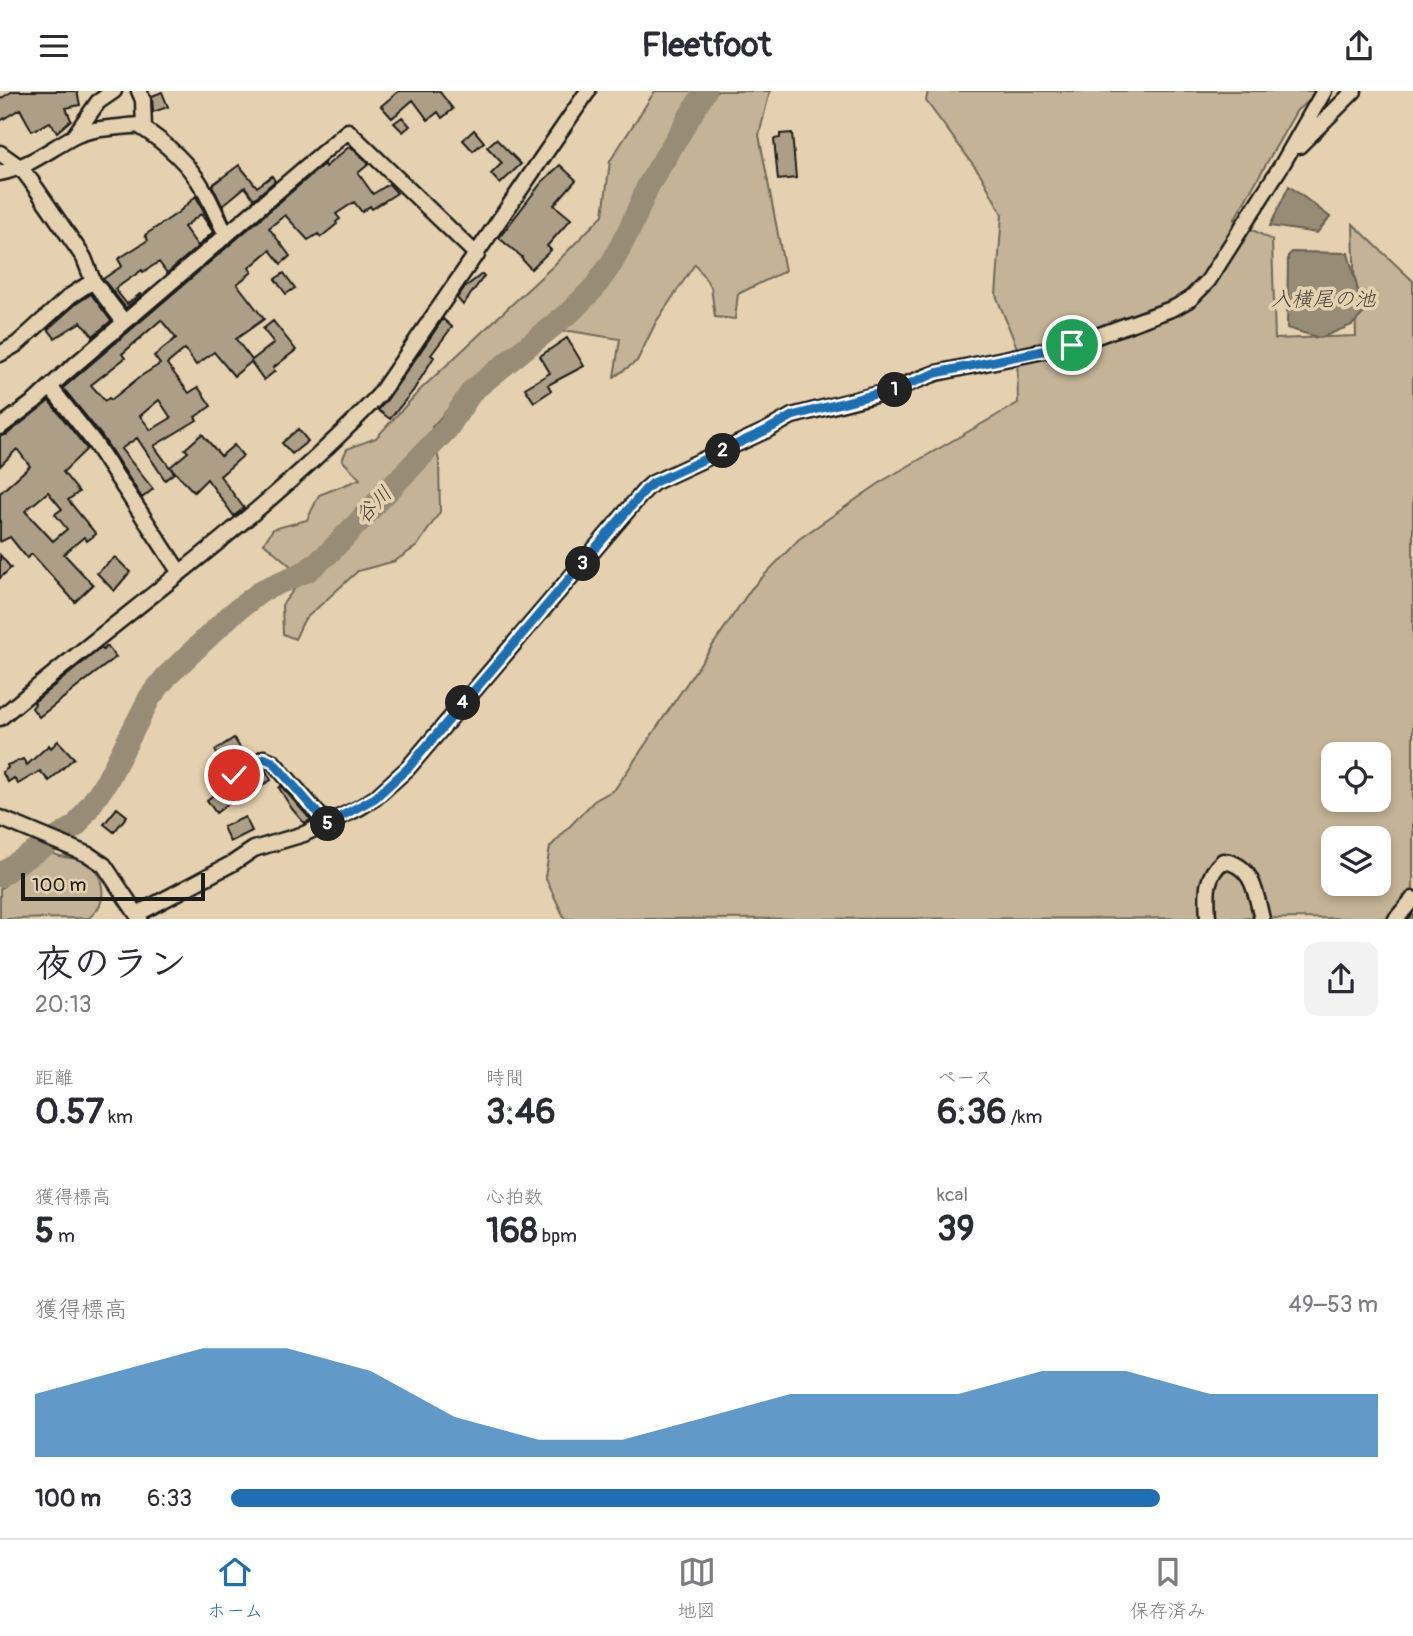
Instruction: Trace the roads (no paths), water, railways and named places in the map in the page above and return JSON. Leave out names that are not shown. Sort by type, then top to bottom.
[{"type":"street","points":[[74,137],[98,102],[114,91]]},
{"type":"street","points":[[139,91],[143,100],[144,129]]},
{"type":"street","points":[[0,718],[180,573],[352,424],[379,395],[588,91]]},
{"type":"street","points":[[0,818],[89,855],[104,865],[139,916],[254,849],[327,824],[375,798],[408,768],[653,483],[792,416],[899,388],[936,373],[1072,345],[1174,308],[1190,299],[1208,281],[1283,163],[1324,91]]},
{"type":"street","points":[[1283,163],[1354,91]]},
{"type":"street","points":[[0,173],[21,168],[74,137],[93,131],[138,125],[184,162],[203,188],[226,234]]},
{"type":"street","points":[[0,427],[51,388],[124,322],[348,131],[477,255]]},
{"type":"street","points":[[0,153],[21,168],[84,258],[93,281],[124,322]]},
{"type":"street","points":[[0,353],[17,344],[70,296],[93,281]]},
{"type":"street","points":[[51,388],[94,442],[180,573]]},
{"type":"street","points":[[234,775],[264,758],[273,762],[327,824]]},
{"type":"street","points":[[1208,919],[1207,880],[1223,861],[1235,862],[1243,868],[1250,879],[1262,919]]},
{"type":"street","points":[[1396,919],[1413,899]]},
{"type":"water","points":[[1289,186],[1330,217],[1317,233],[1270,226]]},
{"type":"water","name":"入横尾の池","points":[[1292,252],[1348,253],[1364,313],[1352,325],[1320,338],[1287,328],[1288,256]]},
{"type":"waterway","name":"谷川","points":[[0,876],[76,826],[107,781],[150,697],[167,676],[232,614],[263,590],[307,571],[329,553],[447,429],[472,391],[570,312],[594,288],[612,263],[648,186],[705,91]]}]
